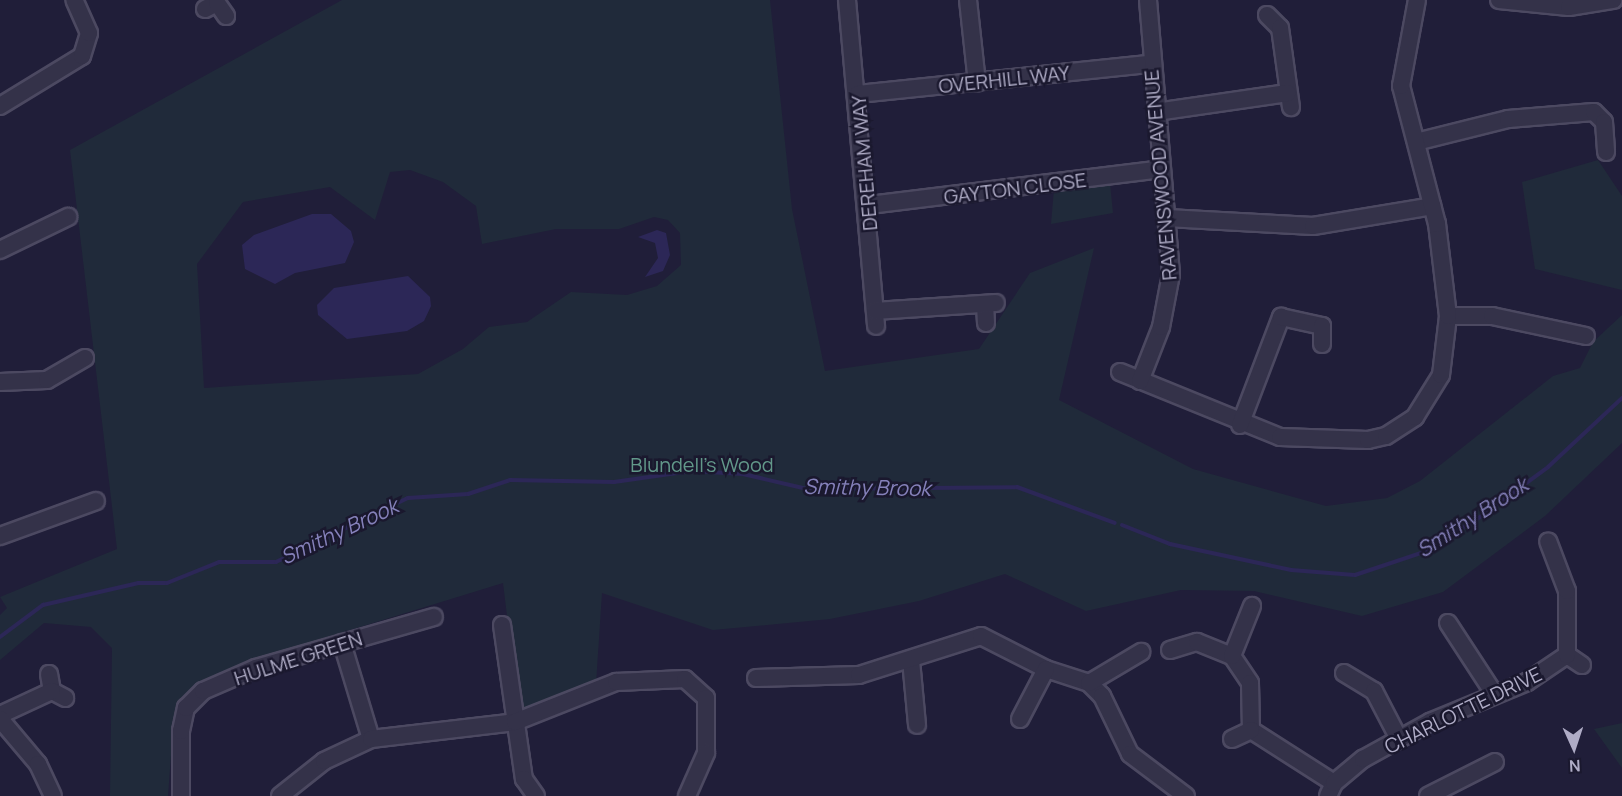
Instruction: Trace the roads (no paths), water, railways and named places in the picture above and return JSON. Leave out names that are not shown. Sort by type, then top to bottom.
[{"type":"street","points":[[0,106],[82,56],[88,33],[74,0]]},
{"type":"street","name":"DEREHAM WAY","points":[[847,0],[869,205],[875,319],[991,303],[986,323]]},
{"type":"street","points":[[968,0],[977,82]]},
{"type":"street","name":"RAVENSWOOD AVENUE","points":[[1140,381],[1170,292],[1167,218],[1150,64],[1148,0]]},
{"type":"street","points":[[1120,372],[1240,425],[1300,440],[1386,436],[1415,417],[1434,392],[1445,358],[1448,316],[1432,206],[1401,77],[1417,0]]},
{"type":"street","points":[[1499,0],[1569,7],[1613,0]]},
{"type":"street","points":[[1156,112],[1289,100],[1280,28],[1267,15]]},
{"type":"street","name":"OVERHILL WAY","points":[[858,94],[1150,64]]},
{"type":"street","points":[[1416,142],[1508,119],[1587,112],[1604,122],[1605,152]]},
{"type":"street","name":"GAYTON CLOSE","points":[[869,205],[1162,169]]},
{"type":"street","points":[[1167,218],[1313,226],[1432,206]]},
{"type":"street","points":[[0,250],[64,224]]},
{"type":"street","points":[[1448,316],[1492,316],[1585,336]]},
{"type":"street","points":[[1240,425],[1281,317],[1322,326],[1322,344]]},
{"type":"street","points":[[0,382],[47,380],[74,375],[85,358]]},
{"type":"street","points":[[0,536],[96,501]]},
{"type":"street","points":[[1548,541],[1567,591],[1567,656],[1582,665]]},
{"type":"street","points":[[1232,656],[1252,606]]},
{"type":"street","name":"HULME GREEN","points":[[181,796],[181,731],[193,699],[256,668],[434,617]]},
{"type":"street","points":[[1448,623],[1493,692]]},
{"type":"street","points":[[502,625],[524,779],[536,796]]},
{"type":"street","points":[[756,678],[859,675],[981,636],[1046,669],[1089,683],[1102,696],[1130,754],[1186,796]]},
{"type":"street","points":[[1170,650],[1197,642],[1232,656],[1250,683],[1251,730]]},
{"type":"street","points":[[342,643],[371,739]]},
{"type":"street","points":[[1089,683],[1142,652]]},
{"type":"street","name":"CHARLOTTE DRIVE","points":[[1331,790],[1399,739],[1493,692],[1527,682],[1567,656]]},
{"type":"street","points":[[911,660],[917,725]]},
{"type":"street","points":[[1020,719],[1046,669]]},
{"type":"street","points":[[1344,673],[1374,691],[1399,739]]},
{"type":"street","points":[[49,674],[59,695],[0,717],[38,764],[53,796]]},
{"type":"street","points":[[280,796],[324,761],[371,739],[515,722],[616,682],[685,680],[706,698],[706,753],[687,796]]},
{"type":"street","points":[[1232,739],[1251,730]]},
{"type":"street","points":[[1251,730],[1331,790]]},
{"type":"street","points":[[1428,796],[1495,762]]},
{"type":"waterway","name":"Smithy Brook","points":[[1122,525],[1170,544],[1291,570],[1355,575],[1424,552],[1480,517],[1548,467],[1622,398]]},
{"type":"waterway","name":"Smithy Brook","points":[[0,637],[43,605],[138,583],[167,583],[219,562],[276,562],[408,498],[468,494],[510,480],[614,482],[691,471],[743,474],[807,489],[1017,487],[1115,523]]},
{"type":"park label","name":"Blundell's Wood","points":[[702,464]]}]
